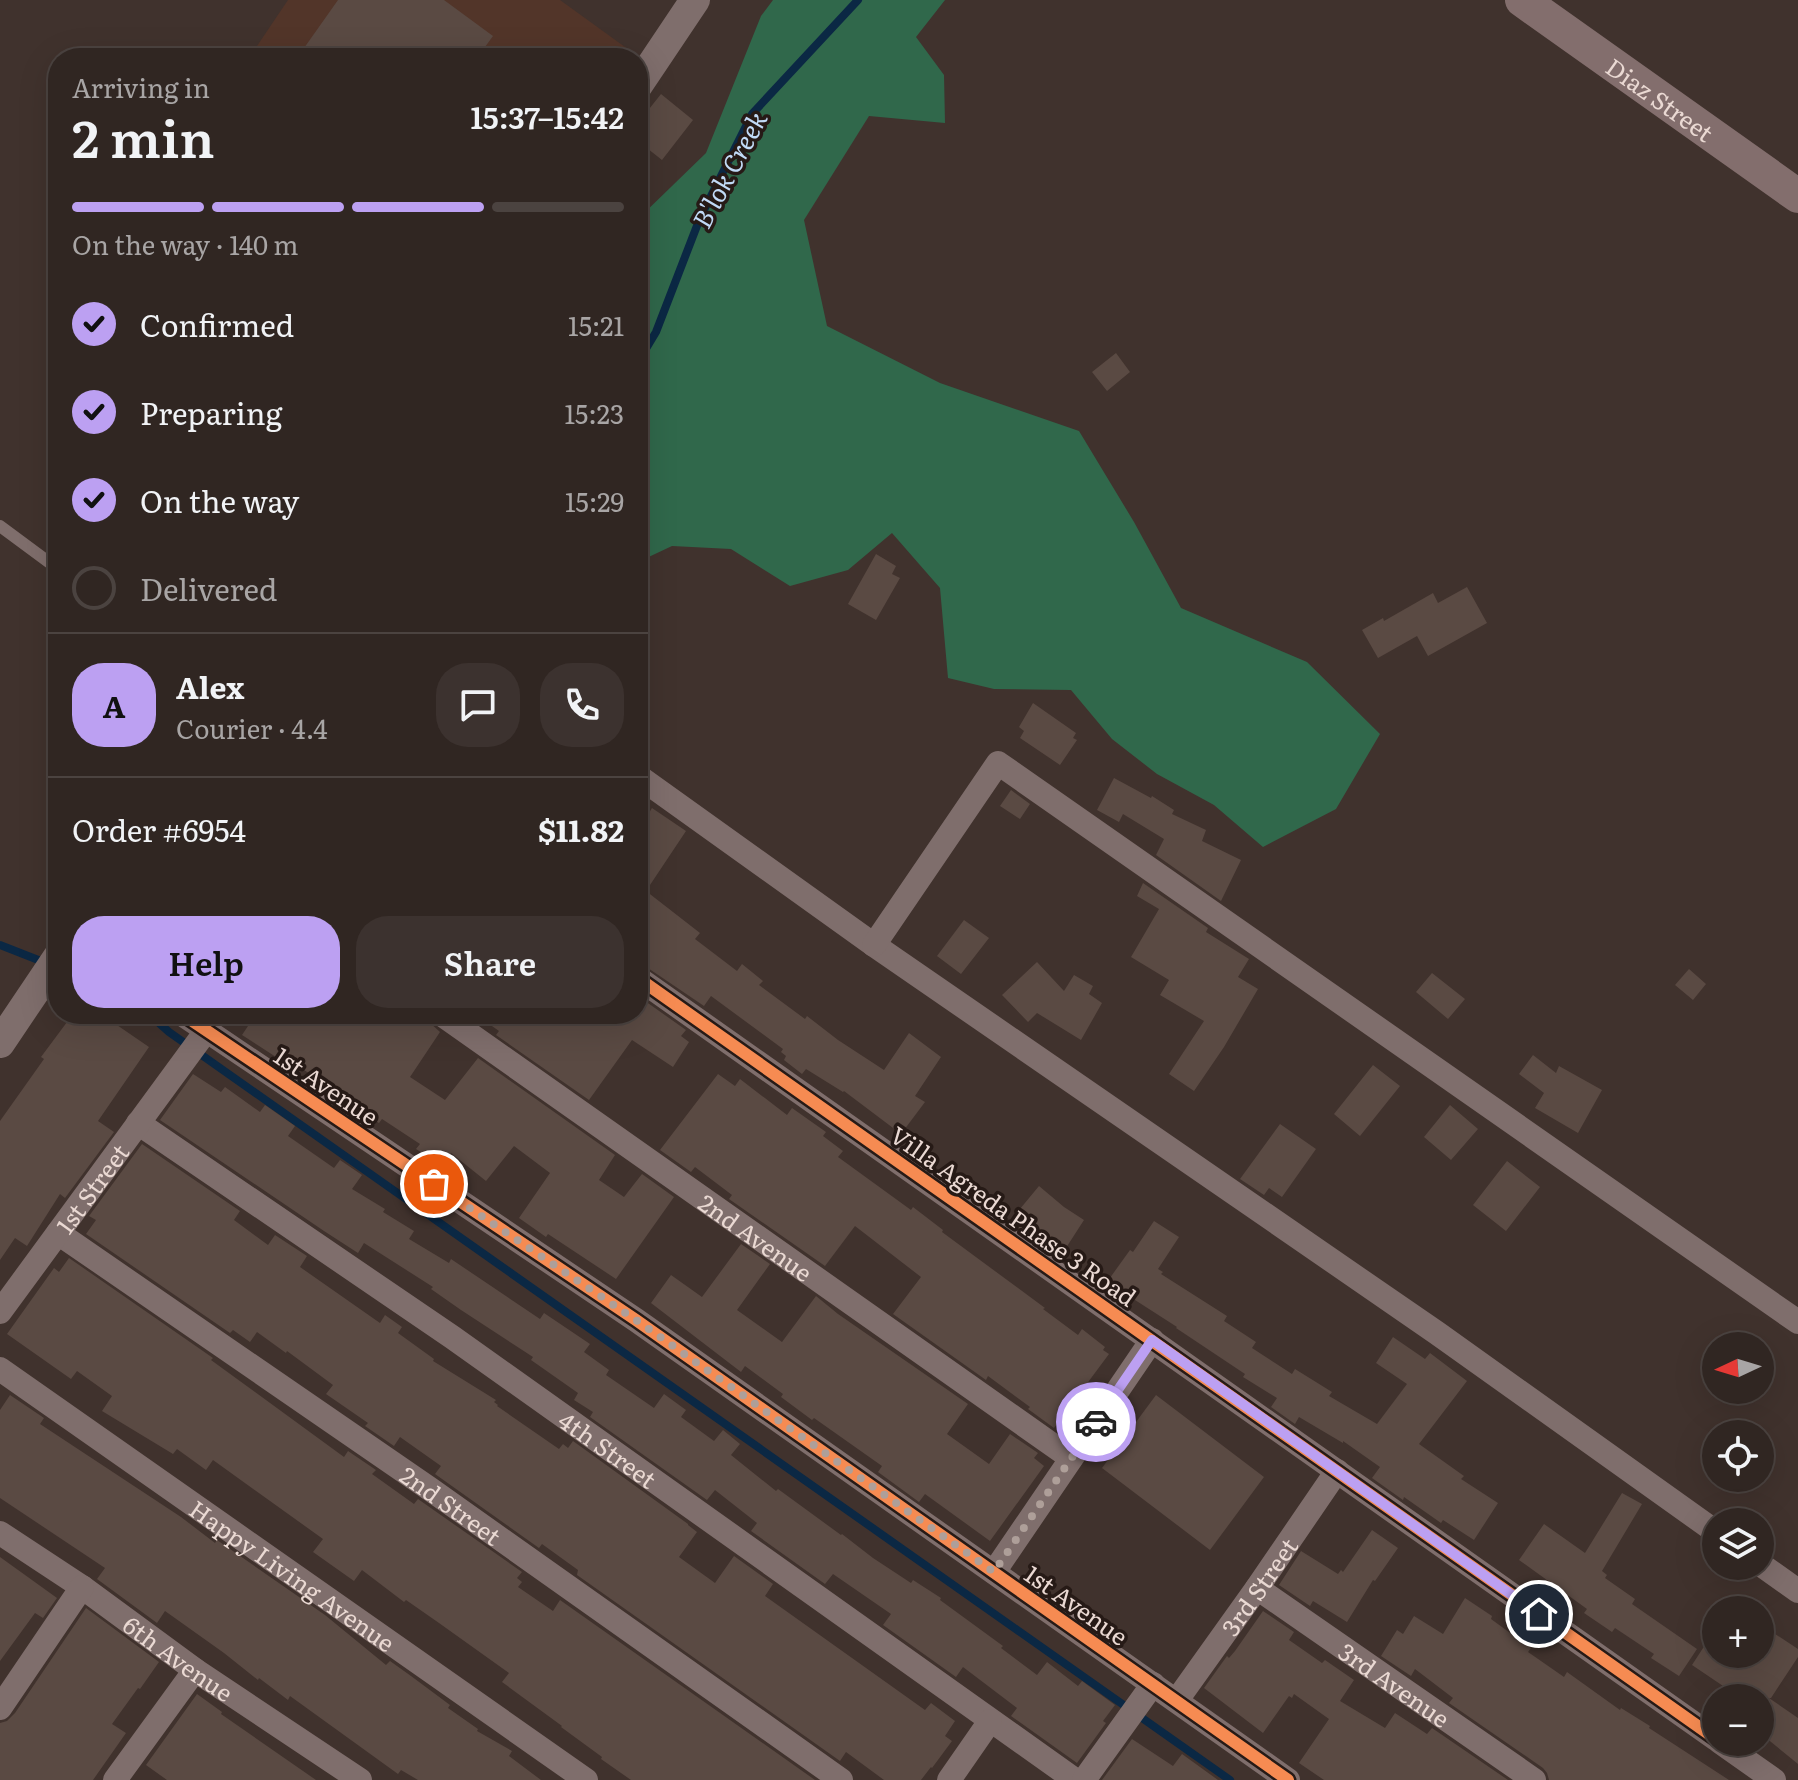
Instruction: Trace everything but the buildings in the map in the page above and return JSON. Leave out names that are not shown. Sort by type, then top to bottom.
[{"type":"main road","name":"Diaz Street","points":[[1522,0],[1798,196]]},
{"type":"street","points":[[648,70],[695,0]]},
{"type":"street","points":[[874,945],[998,763],[1798,1322]]},
{"type":"street","points":[[648,783],[874,945],[1437,1333],[1702,1522]]},
{"type":"street","points":[[0,1043],[48,972]]},
{"type":"street","name":"Villa Agreda Phase 3 Road","points":[[648,985],[1702,1729]]},
{"type":"street","name":"1st Avenue","points":[[186,1024],[196,1046],[636,1320],[994,1572],[1139,1704],[1177,1700],[1288,1780]]},
{"type":"street","name":"2nd Avenue","points":[[455,1024],[1071,1458]]},
{"type":"street","name":"1st Street","points":[[0,1312],[196,1046]]},
{"type":"street","name":"4th Street","points":[[138,1123],[452,1337],[1075,1780]]},
{"type":"street","name":"2nd Street","points":[[58,1233],[430,1489],[841,1780]]},
{"type":"street","points":[[994,1572],[1152,1340]]},
{"type":"street","name":"Happy Living Avenue","points":[[0,1369],[586,1780]]},
{"type":"street","name":"3rd Street","points":[[1177,1700],[1337,1471]]},
{"type":"street","name":"6th Avenue","points":[[0,1533],[82,1587],[195,1670],[360,1780]]},
{"type":"street","points":[[1774,1574],[1798,1591]]},
{"type":"street","points":[[0,1708],[82,1587]]},
{"type":"street","name":"3rd Avenue","points":[[1257,1588],[1534,1780]]},
{"type":"street","points":[[122,1778],[195,1670]]},
{"type":"street","points":[[1084,1780],[1139,1704]]},
{"type":"street","points":[[949,1780],[990,1721]]},
{"type":"street","name":"Villa Agreda Phase 3 Road","points":[[1740,1756],[1774,1780]]},
{"type":"lane","points":[[0,526],[48,562]]},
{"type":"shaded area","points":[[288,0],[560,0],[626,48],[256,48]]},
{"type":"green space","points":[[773,0],[945,0],[916,37],[944,75],[945,123],[869,116],[804,220],[827,326],[940,383],[1079,431],[1181,608],[1307,662],[1380,734],[1336,809],[1263,847],[1214,805],[1157,774],[1112,739],[1071,690],[994,689],[948,678],[940,588],[892,533],[848,570],[790,586],[731,549],[672,546],[648,557],[648,209],[706,153],[761,16]]},
{"type":"waterway","name":"B'lok Creek","points":[[648,345],[700,218],[752,114],[858,0]]},
{"type":"waterway","name":"B'lok Creek","points":[[0,945],[46,963]]},
{"type":"waterway","points":[[160,1024],[1230,1780]]},
{"type":"cycle path","points":[[648,985],[1702,1729]]},
{"type":"cycle path","points":[[197,1024],[636,1320],[1288,1780]]},
{"type":"way so far","points":[[434,1184],[636,1320],[994,1572],[1096,1422]]},
{"type":"route","points":[[1096,1422],[1152,1340],[1539,1614]]}]
